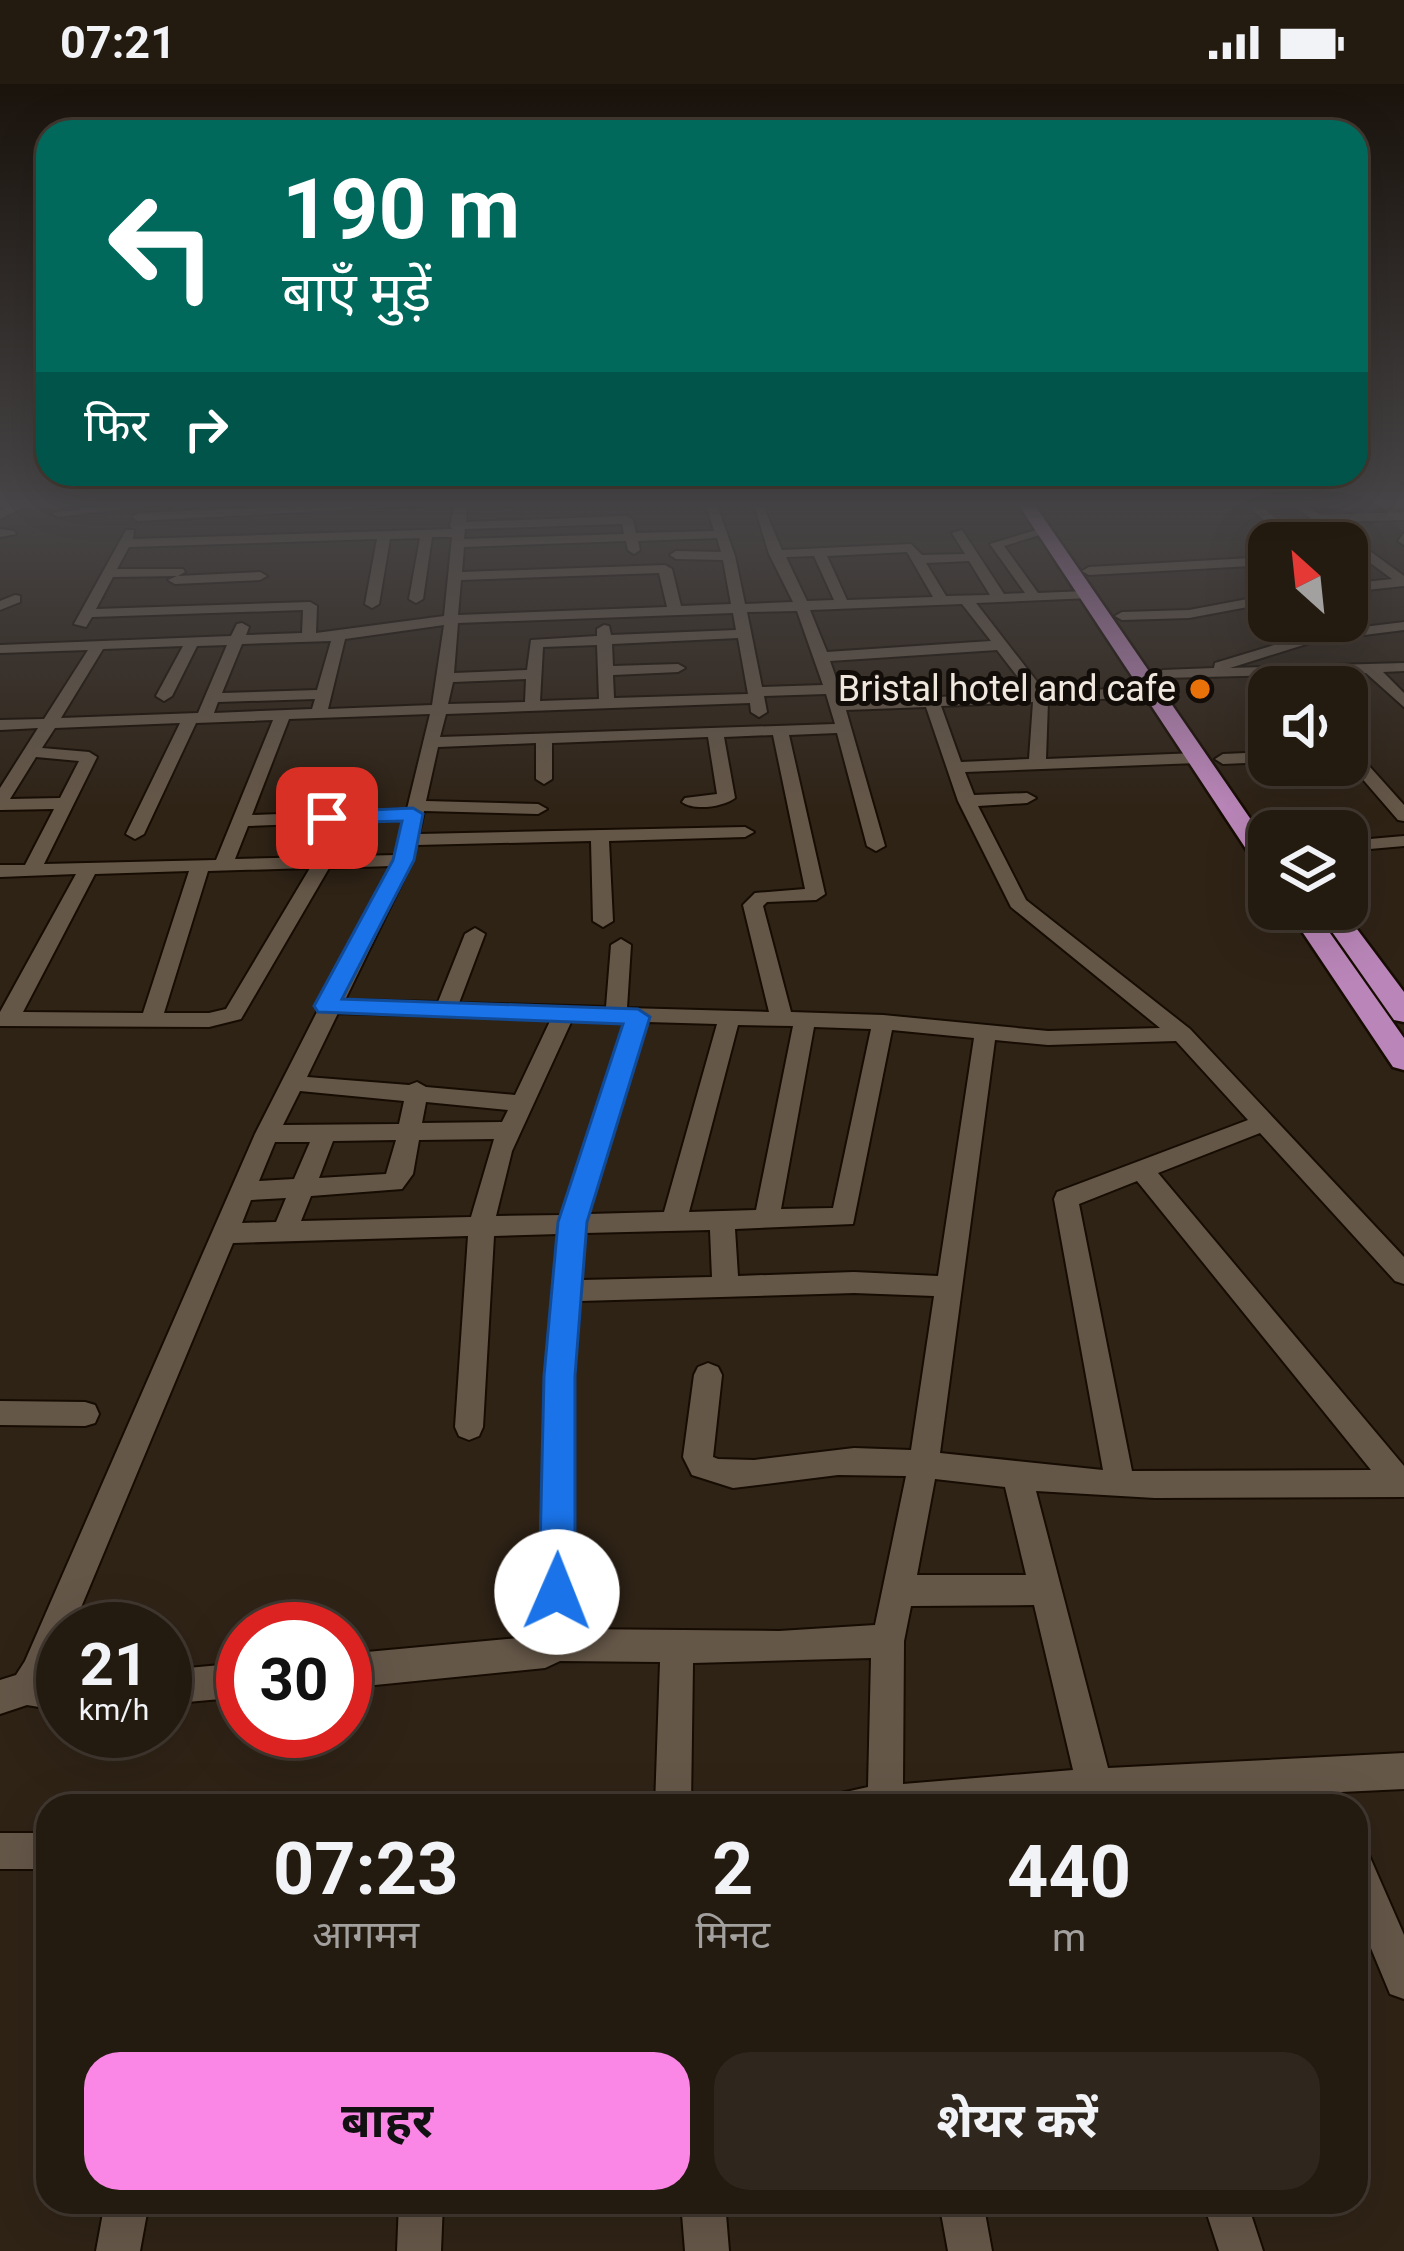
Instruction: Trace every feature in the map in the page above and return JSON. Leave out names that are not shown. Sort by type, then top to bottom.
[{"type":"highway","points":[[1094,605],[1260,810]]},
{"type":"highway","points":[[1115,605],[1197,758],[1248,833]]},
{"type":"highway","points":[[1318,930],[1397,1022]]},
{"type":"highway","points":[[1342,930],[1397,1022],[1404,1060]]},
{"type":"street","points":[[69,647],[91,605]]},
{"type":"street","points":[[159,610],[161,605]]},
{"type":"street","points":[[14,1692],[227,1233],[326,1006],[407,850],[446,678],[453,605]]},
{"type":"street","points":[[521,605],[521,616]]},
{"type":"street","points":[[593,605],[625,735]]},
{"type":"street","points":[[674,605],[675,610]]},
{"type":"street","points":[[0,649],[339,636],[453,619],[838,605]]},
{"type":"street","points":[[970,605],[1041,697],[1037,765]]},
{"type":"street","points":[[1123,616],[1189,614],[1236,605]]},
{"type":"street","points":[[87,613],[310,606],[309,637]]},
{"type":"street","points":[[803,606],[835,697],[876,846]]},
{"type":"street","points":[[135,834],[212,698],[249,607]]},
{"type":"street","points":[[737,608],[754,695],[772,731],[816,893],[762,897],[753,904],[794,1020],[767,1218]]},
{"type":"street","points":[[0,725],[319,716],[754,695],[932,702],[1041,697],[1158,683],[1314,637],[1402,628]]},
{"type":"street","points":[[532,707],[536,643],[742,634]]},
{"type":"street","points":[[319,716],[339,636]]},
{"type":"street","points":[[672,637],[684,701]]},
{"type":"street","points":[[164,696],[191,642]]},
{"type":"street","points":[[821,657],[1000,645]]},
{"type":"street","points":[[0,804],[98,646]]},
{"type":"street","points":[[1370,668],[1404,667]]},
{"type":"street","points":[[606,671],[678,668]]},
{"type":"street","points":[[1370,668],[1404,701]]},
{"type":"street","points":[[1202,673],[1248,672]]},
{"type":"street","points":[[446,678],[534,674]]},
{"type":"street","points":[[212,698],[324,694]]},
{"type":"street","points":[[932,702],[967,801],[1018,903],[1182,1034],[1404,1274]]},
{"type":"street","points":[[224,863],[282,717]]},
{"type":"street","points":[[428,742],[844,728]]},
{"type":"street","points":[[691,802],[726,799],[715,733]]},
{"type":"street","points":[[544,737],[544,779]]},
{"type":"street","points":[[31,752],[89,757],[32,870]]},
{"type":"street","points":[[958,767],[1197,758]]},
{"type":"street","points":[[1223,759],[1248,758]]},
{"type":"street","points":[[1368,775],[1404,816]]},
{"type":"street","points":[[967,801],[1027,798]]},
{"type":"street","points":[[0,804],[66,803]]},
{"type":"street","points":[[241,820],[538,809]]},
{"type":"street","points":[[0,871],[323,860],[600,837],[745,832]]},
{"type":"street","points":[[600,837],[604,921]]},
{"type":"street","points":[[1368,844],[1404,841]]},
{"type":"street","points":[[89,868],[4,1019],[209,1020],[234,1014],[323,860]]},
{"type":"street","points":[[151,1020],[201,864]]},
{"type":"street","points":[[446,1010],[476,934]]},
{"type":"street","points":[[555,1645],[560,1376],[573,1222],[627,1016],[621,945]]},
{"type":"street","points":[[326,1006],[883,1022],[1048,1038],[1182,1034]]},
{"type":"street","points":[[469,1426],[482,1227],[509,1130],[565,1013]]},
{"type":"street","points":[[674,1221],[729,1018]]},
{"type":"street","points":[[227,1233],[848,1216],[883,1022]]},
{"type":"street","points":[[875,1794],[888,1641],[923,1461],[986,1030]]},
{"type":"street","points":[[292,1083],[417,1090],[521,1103]]},
{"type":"street","points":[[245,1191],[393,1183],[401,1174],[417,1090]]},
{"type":"street","points":[[1120,1484],[1065,1203],[1264,1124]]},
{"type":"street","points":[[285,1231],[326,1130]]},
{"type":"street","points":[[267,1134],[509,1130]]},
{"type":"street","points":[[1141,1169],[1402,1483]]},
{"type":"street","points":[[722,1220],[726,1289]]},
{"type":"street","points":[[567,1291],[860,1282],[949,1287]]},
{"type":"street","points":[[708,1375],[698,1456],[707,1470],[923,1461],[1018,1478],[1120,1484],[1402,1483]]},
{"type":"street","points":[[0,1413],[85,1414]]},
{"type":"street","points":[[1018,1478],[1097,1794]]},
{"type":"street","points":[[898,1591],[1046,1590]]},
{"type":"street","points":[[372,1668],[545,1652],[555,1645],[888,1641]]},
{"type":"street","points":[[673,1794],[677,1646]]},
{"type":"street","points":[[1172,1794],[1323,1790],[1404,1771]]},
{"type":"street","points":[[0,1851],[36,1851]]},
{"type":"street","points":[[1368,1896],[1404,1979]]},
{"type":"street","points":[[118,2251],[125,2214]]},
{"type":"street","points":[[419,2251],[421,2214]]},
{"type":"street","points":[[704,2214],[707,2251]]},
{"type":"street","points":[[963,2214],[970,2251]]},
{"type":"street","points":[[1230,2214],[1241,2251]]},
{"type":"place","name":"Bristal hotel and cafe","points":[[1200,689]]},
{"type":"route","points":[[327,818],[413,814],[404,860],[326,1006],[638,1017],[573,1222],[560,1376],[557,1592]]}]
